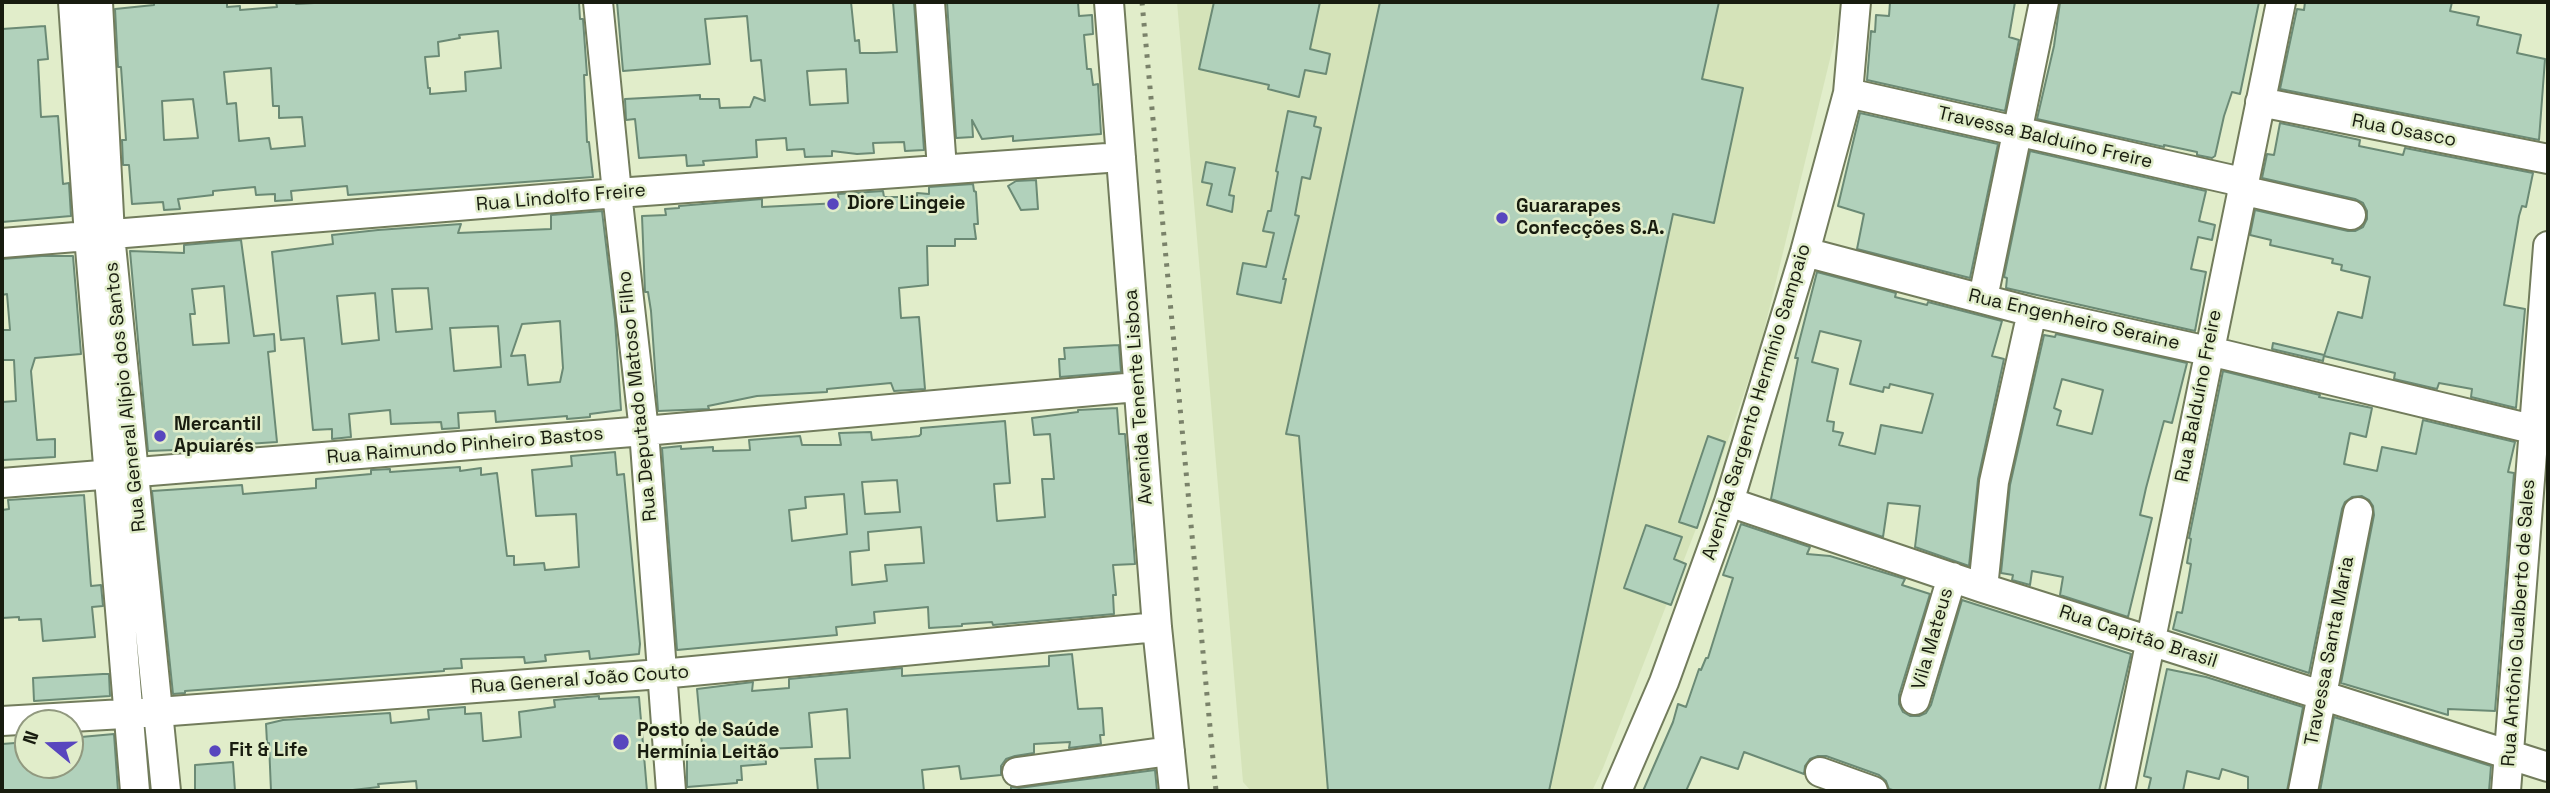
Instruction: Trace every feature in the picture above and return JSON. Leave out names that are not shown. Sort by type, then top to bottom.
[{"type":"street","name":"Rua General Alípio dos Santos","points":[[73,2],[100,235],[121,474],[128,713],[135,791]]},
{"type":"street","name":"Rua General Alípio dos Santos","points":[[98,2],[100,235]]},
{"type":"street","name":"Rua Deputado Matoso Filho","points":[[598,2],[644,432],[671,791]]},
{"type":"street","points":[[930,2],[942,169]]},
{"type":"street","name":"Avenida Tenente Lisboa","points":[[1109,2],[1157,627],[1174,791]]},
{"type":"street","name":"Avenida Sargento Hermínio Sampaio","points":[[1618,791],[1664,682],[1729,502],[1805,252],[1848,93],[1856,2]]},
{"type":"street","points":[[1983,298],[2044,2]]},
{"type":"street","name":"Rua Balduíno Freire","points":[[2120,791],[2241,186],[2281,2]]},
{"type":"street","name":"Travessa Balduíno Freire","points":[[1848,93],[2241,186],[2351,215]]},
{"type":"street","name":"Rua Osasco","points":[[2260,102],[2548,159]]},
{"type":"street","name":"Rua Lindolfo Freire","points":[[2,243],[617,193],[1121,156]]},
{"type":"street","name":"Rua Antônio Gualberto de Sales","points":[[2506,791],[2541,431],[2548,246]]},
{"type":"street","name":"Rua Engenheiro Seraine","points":[[1805,252],[2032,312],[2541,431]]},
{"type":"street","points":[[1983,588],[1994,482],[2032,312]]},
{"type":"street","name":"Rua Raimundo Pinheiro Bastos","points":[[2,483],[644,432],[1138,387]]},
{"type":"street","name":"Rua General Alípio dos Santos","points":[[121,474],[158,712],[166,791]]},
{"type":"street","name":"Rua Capitão Brasil","points":[[1729,502],[1983,588],[2548,766]]},
{"type":"street","name":"Travessa Santa Maria","points":[[2303,791],[2358,512]]},
{"type":"street","name":"Vila Mateus","points":[[1915,701],[1952,577]]},
{"type":"street","name":"Rua General João Couto","points":[[2,721],[158,712],[661,674],[1157,627]]},
{"type":"street","points":[[1017,772],[1170,751]]},
{"type":"street","points":[[1820,772],[1872,791]]},
{"type":"shaded area","points":[[1177,2],[1841,2],[1840,18],[1760,347],[1708,498],[1592,791],[1251,791],[1243,782]]},
{"type":"building","points":[[154,2],[227,2],[227,7],[240,6],[240,10],[277,7],[276,2],[579,2],[580,19],[583,19],[587,75],[584,75],[587,142],[593,177],[348,195],[347,186],[291,191],[292,200],[275,201],[275,194],[256,195],[255,187],[213,191],[213,195],[178,199],[180,209],[164,210],[163,202],[132,204],[129,165],[123,165],[122,140],[126,140],[115,9],[154,5]],"holes":[[[498,31],[501,68],[465,72],[466,91],[430,94],[425,57],[439,56],[438,42],[460,38],[459,35]],[[271,68],[273,106],[279,106],[279,118],[302,117],[305,146],[271,149],[269,138],[239,141],[236,103],[227,104],[224,72]],[[193,99],[198,138],[164,140],[162,101]]]},
{"type":"building","points":[[617,2],[851,2],[855,41],[859,40],[860,53],[876,53],[897,52],[893,2],[914,2],[924,150],[905,151],[904,142],[873,143],[874,153],[832,151],[832,156],[805,157],[804,149],[787,150],[786,138],[756,140],[757,157],[703,161],[704,165],[687,166],[686,155],[639,158],[635,119],[626,120],[625,99],[700,95],[700,99],[719,99],[720,108],[750,107],[754,97],[765,101],[761,60],[751,61],[747,16],[705,19],[710,64],[623,71]],"holes":[[[846,69],[848,103],[810,105],[807,71]]]},
{"type":"building","points":[[947,2],[1078,2],[1079,16],[1092,15],[1093,34],[1084,35],[1087,69],[1091,69],[1093,85],[1098,84],[1101,134],[1013,141],[1013,136],[982,139],[972,120],[973,137],[956,138]]},
{"type":"building","points":[[1214,2],[1320,2],[1310,49],[1330,54],[1326,74],[1305,70],[1299,97],[1268,89],[1269,85],[1199,69]]},
{"type":"building","name":"Guararapes Confecções S.A.","points":[[1380,2],[1719,2],[1702,79],[1743,88],[1714,223],[1673,214],[1549,791],[1328,791],[1299,436],[1286,434]]},
{"type":"building","points":[[1890,2],[2015,2],[2009,37],[2019,40],[2005,111],[1867,80],[1871,31],[1875,32],[1876,15],[1889,16]]},
{"type":"building","points":[[2060,2],[2259,2],[2240,94],[2232,92],[2215,156],[2212,158],[2197,155],[2197,152],[2037,119],[2054,46]]},
{"type":"building","points":[[2305,2],[2452,2],[2450,11],[2479,17],[2477,25],[2521,35],[2517,53],[2545,59],[2539,140],[2280,89],[2297,9],[2304,10]]},
{"type":"building","points":[[45,26],[48,59],[38,60],[41,117],[58,116],[63,184],[69,183],[71,216],[2,222],[2,29]]},
{"type":"building","points":[[1288,111],[1316,117],[1314,126],[1321,128],[1310,179],[1302,177],[1295,215],[1299,216],[1283,279],[1286,279],[1281,303],[1237,294],[1243,263],[1266,267],[1274,233],[1263,231],[1268,211],[1271,211]]},
{"type":"building","points":[[1860,113],[1998,144],[1970,278],[1857,249],[1864,214],[1838,206]]},
{"type":"building","points":[[2280,123],[2360,140],[2359,146],[2403,155],[2405,148],[2533,173],[2526,207],[2522,206],[2519,216],[2504,305],[2525,309],[2516,408],[2471,397],[2472,389],[2439,383],[2437,389],[2394,379],[2395,373],[2324,356],[2338,312],[2362,318],[2370,277],[2341,270],[2342,265],[2332,263],[2333,259],[2270,245],[2271,240],[2250,235],[2255,210],[2348,231],[2363,227],[2367,211],[2363,203],[2355,199],[2262,178],[2267,154],[2274,155]]},
{"type":"building","points":[[2030,151],[2206,191],[2199,221],[2215,225],[2212,240],[2198,237],[2191,269],[2206,272],[2195,331],[2006,288],[2007,278],[2004,277]]},
{"type":"building","points":[[1206,162],[1235,168],[1229,195],[1234,196],[1232,212],[1207,205],[1212,184],[1202,182]]},
{"type":"building","points":[[1036,180],[1038,209],[1021,210],[1008,186],[1016,181]]},
{"type":"building","points":[[973,184],[978,224],[974,224],[976,239],[955,239],[955,246],[927,246],[928,285],[899,288],[901,318],[919,317],[925,389],[894,391],[891,383],[827,389],[827,392],[757,396],[708,406],[709,409],[658,411],[651,311],[648,292],[645,292],[642,216],[666,215],[665,209],[679,206],[762,199],[762,207],[839,203],[838,194],[883,191],[884,197],[917,197],[917,193],[929,194],[929,187]]},
{"type":"building","points":[[602,211],[615,320],[621,410],[590,414],[590,417],[567,419],[567,416],[496,422],[495,411],[458,413],[459,428],[442,429],[441,422],[391,424],[390,410],[349,414],[351,437],[332,439],[332,429],[313,430],[304,338],[281,340],[272,252],[333,244],[332,235],[378,230],[461,224],[458,233],[551,229],[551,215]],"holes":[[[428,288],[432,329],[396,332],[392,289]],[[375,293],[379,340],[342,344],[337,296]],[[560,321],[563,368],[560,382],[528,385],[525,355],[511,356],[522,324]],[[498,326],[501,367],[454,371],[450,328]]]},
{"type":"building","points":[[241,240],[254,336],[274,334],[275,351],[268,352],[277,442],[148,451],[130,251],[184,253],[184,245]],"holes":[[[224,286],[229,343],[193,345],[190,314],[195,314],[192,289]]]},
{"type":"building","points":[[73,256],[81,354],[35,358],[31,371],[37,440],[55,439],[55,457],[3,460],[2,402],[16,401],[14,360],[2,360],[2,330],[10,330],[7,294],[2,295],[2,259]]},
{"type":"building","points":[[1817,272],[1896,293],[1895,297],[1927,305],[1928,302],[2002,321],[1992,356],[2004,359],[1978,479],[1969,566],[1915,547],[1920,506],[1888,503],[1883,537],[1771,499],[1798,358],[1795,358]],"holes":[[[1820,331],[1861,341],[1850,384],[1883,392],[1884,387],[1889,388],[1890,384],[1933,394],[1922,433],[1881,425],[1875,454],[1839,445],[1843,433],[1833,431],[1834,422],[1827,421],[1838,369],[1812,362]]]},
{"type":"building","points":[[2056,334],[2187,363],[2172,423],[2164,421],[2146,488],[2140,515],[2152,518],[2128,617],[2060,595],[2063,577],[2032,571],[2030,585],[2012,580],[2013,575],[2001,573],[2010,485],[2044,335],[2055,337]],"holes":[[[2062,379],[2103,390],[2092,434],[2057,425],[2061,411],[2054,408]]]},
{"type":"building","points":[[2273,343],[2324,355],[2323,361],[2272,349]]},
{"type":"building","points":[[1119,345],[1121,372],[1060,377],[1059,359],[1065,359],[1064,348]]},
{"type":"building","points":[[2223,371],[2372,408],[2366,437],[2350,433],[2344,464],[2377,471],[2382,447],[2416,454],[2423,420],[2515,442],[2508,472],[2514,473],[2495,711],[2448,709],[2448,715],[2341,683],[2374,515],[2373,506],[2362,496],[2352,497],[2345,502],[2342,509],[2309,673],[2173,629],[2177,612],[2182,613],[2191,564],[2187,563],[2189,538]]},
{"type":"building","points":[[1117,408],[1119,434],[1125,434],[1135,564],[1113,565],[1116,595],[1113,595],[1114,614],[929,628],[928,607],[874,612],[875,623],[836,627],[837,635],[677,650],[662,448],[681,446],[681,449],[713,447],[713,451],[750,450],[749,440],[800,436],[802,445],[841,445],[839,433],[871,432],[872,440],[919,436],[921,428],[1005,421],[1010,483],[994,484],[997,521],[1045,517],[1042,479],[1054,479],[1050,434],[1034,435],[1032,418],[1078,410]],"holes":[[[897,480],[900,512],[865,514],[862,482]],[[844,494],[847,534],[792,541],[789,510],[806,508],[805,497]],[[921,527],[924,563],[885,565],[887,581],[852,585],[850,552],[869,550],[868,532]]]},
{"type":"building","points":[[1708,436],[1725,442],[1697,528],[1679,522]]},
{"type":"building","points":[[615,452],[617,475],[624,474],[639,654],[590,659],[589,651],[545,655],[546,661],[525,663],[524,657],[461,659],[462,668],[444,671],[173,694],[152,491],[242,485],[243,494],[316,488],[316,479],[371,474],[371,470],[390,469],[390,472],[460,467],[460,471],[481,468],[481,475],[497,473],[507,556],[514,556],[514,565],[544,563],[545,570],[579,567],[576,514],[536,516],[532,470],[572,466],[571,456]]},
{"type":"building","points":[[84,495],[91,586],[101,585],[103,606],[92,607],[95,637],[43,641],[41,619],[2,618],[2,510],[9,509],[8,500]]},
{"type":"building","points":[[1741,524],[1810,547],[1807,554],[1830,556],[1905,579],[1902,585],[1930,594],[1899,695],[1903,712],[1910,716],[1926,713],[1931,705],[1962,600],[2131,654],[2099,791],[1896,791],[1889,789],[1886,781],[1879,775],[1826,756],[1810,759],[1804,774],[1744,752],[1738,769],[1701,757],[1686,791],[1643,791],[1678,704],[1686,707],[1699,669],[1701,670],[1708,658],[1733,578],[1723,575]]},
{"type":"building","points":[[1646,525],[1682,537],[1674,559],[1686,564],[1671,605],[1624,588]]},
{"type":"building","points":[[1072,654],[1078,709],[1102,708],[1104,735],[1100,735],[1101,744],[1069,748],[1070,742],[1034,744],[1034,753],[1006,759],[1001,766],[1001,775],[961,779],[959,766],[922,770],[924,791],[818,791],[815,759],[850,758],[847,709],[809,713],[812,747],[765,749],[766,764],[741,766],[742,780],[737,780],[737,783],[687,787],[687,753],[703,755],[697,689],[753,682],[752,691],[789,688],[789,679],[902,668],[902,676],[1049,666],[1049,656]]},
{"type":"building","points":[[2167,669],[2206,677],[2303,707],[2287,791],[2248,791],[2248,777],[2222,769],[2219,779],[2187,771],[2183,791],[2148,791],[2151,778],[2144,776]]},
{"type":"building","points":[[109,674],[110,696],[34,701],[33,678]]},
{"type":"building","points":[[599,696],[599,699],[639,697],[647,791],[417,791],[416,781],[378,784],[379,787],[344,791],[271,791],[266,724],[283,720],[390,713],[391,723],[429,719],[428,710],[465,707],[465,714],[481,713],[483,741],[486,741],[521,737],[519,712],[555,707],[554,700]]},
{"type":"building","points":[[2334,717],[2491,766],[2489,791],[2320,791]]},
{"type":"building","points":[[114,734],[118,791],[2,791],[2,744],[14,743],[14,779],[84,779],[84,737]]},
{"type":"building","points":[[233,762],[235,791],[195,791],[195,765]]},
{"type":"building","points":[[1155,770],[1157,791],[1011,791],[1011,787]]},
{"type":"railway","points":[[1142,2],[1216,791]]},
{"type":"place","name":"Diore Lingeie","points":[[833,204]]},
{"type":"place","name":"Guararapes Confecções S.A.","points":[[1502,218]]},
{"type":"place","name":"Mercantil Apuiarés","points":[[160,436]]},
{"type":"place","name":"Posto de Saúde Hermínia Leitão","points":[[621,742]]},
{"type":"place","name":"Fit & Life","points":[[215,751]]}]
